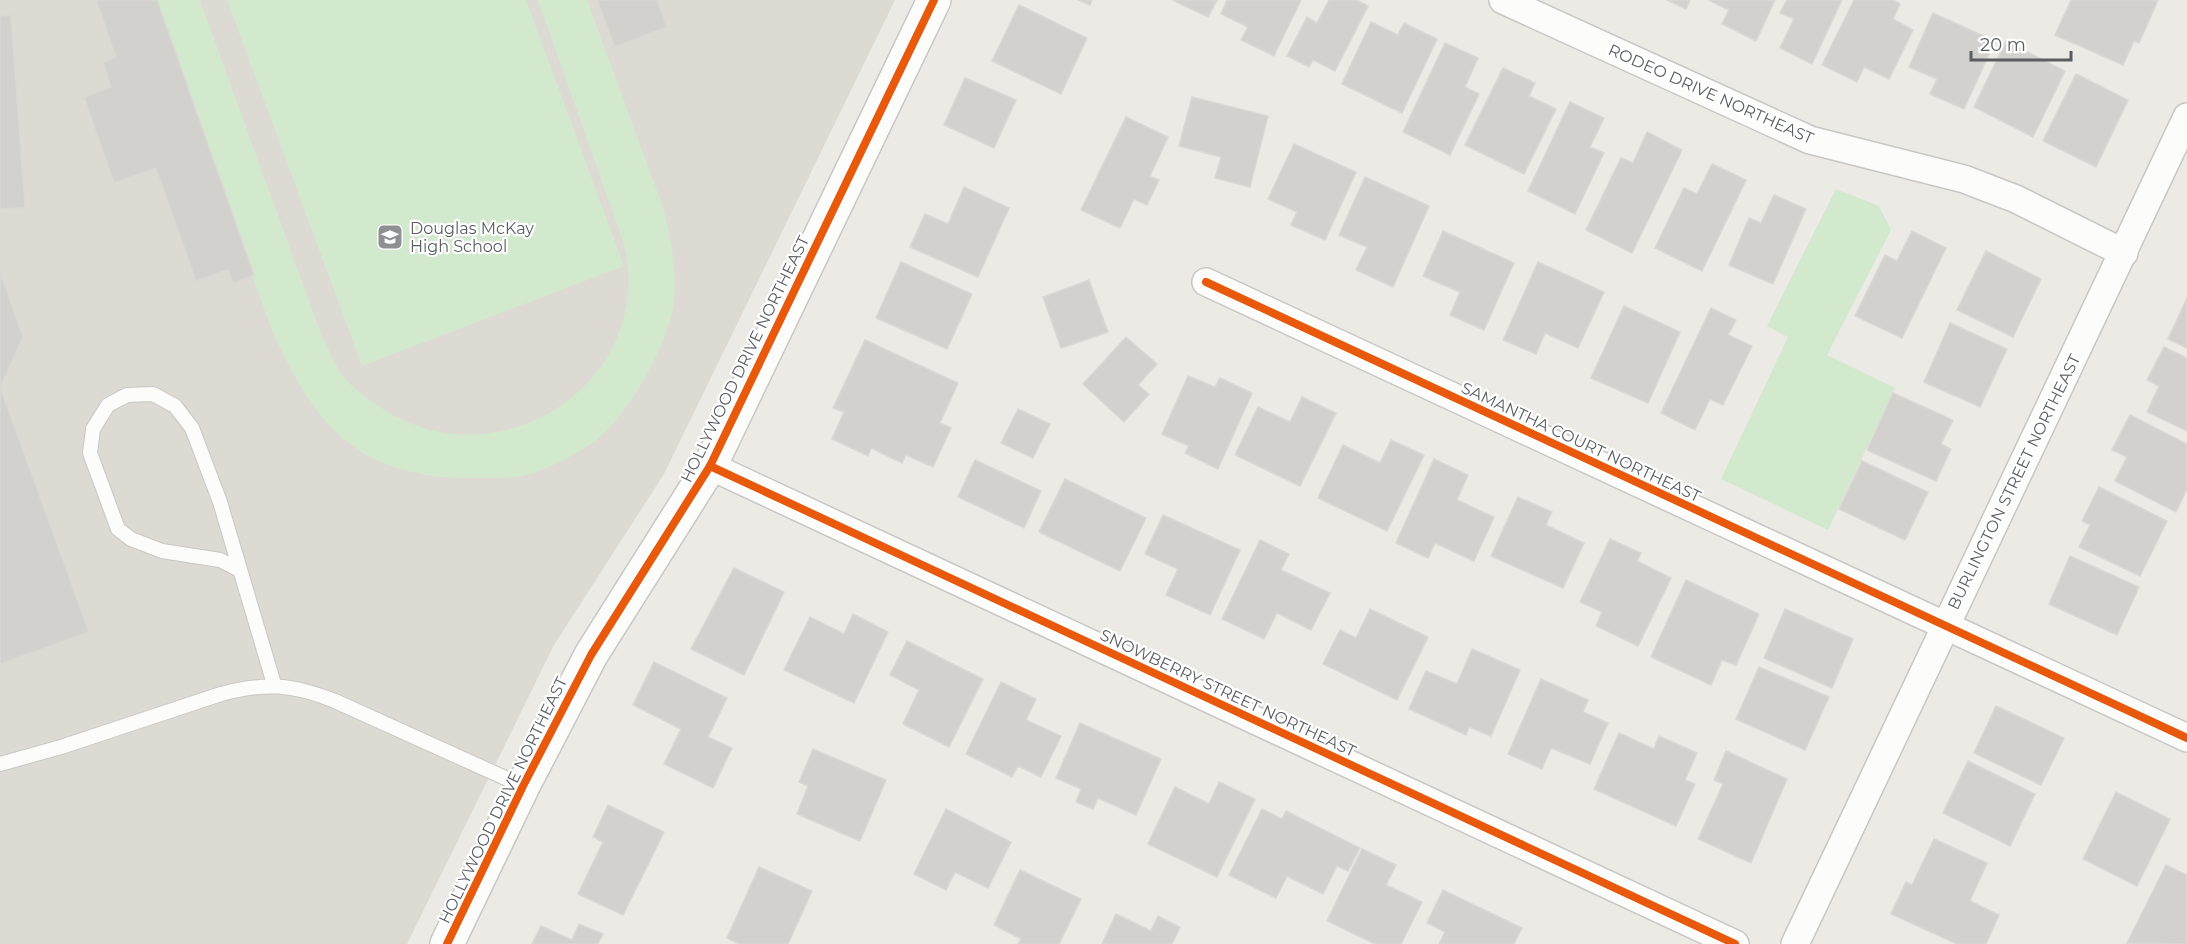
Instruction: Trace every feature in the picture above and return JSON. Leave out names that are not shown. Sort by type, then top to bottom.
[{"type":"street","name":"HOLLYWOOD DRIVE NORTHEAST","points":[[447,944],[523,786],[591,655],[710,466],[934,0]]},
{"type":"street","name":"RODEO DRIVE NORTHEAST","points":[[1503,0],[1810,140],[1964,179],[2016,199],[2124,253]]},
{"type":"street","name":"BURLINGTON STREET NORTHEAST","points":[[1795,944],[2187,117]]},
{"type":"street","name":"SAMANTHA COURT NORTHEAST","points":[[1206,282],[1945,626],[2129,709],[2187,738]]},
{"type":"street","name":"SNOWBERRY STREET NORTHEAST","points":[[710,466],[1735,944]]},
{"type":"lane","points":[[240,570],[220,560],[162,550],[131,539],[118,529],[90,453],[93,429],[108,405],[127,395],[153,394],[175,406],[192,428],[220,502],[274,684]]},
{"type":"lane","points":[[0,764],[61,747],[221,694],[248,687],[274,684],[306,689],[523,786]]},
{"type":"shaded area","name":"Douglas McKay High School","points":[[0,0],[895,0],[664,474],[554,645],[407,944],[0,944]]},
{"type":"green space","points":[[154,0],[200,0],[321,334],[342,375],[380,407],[426,429],[473,435],[518,427],[559,407],[593,377],[617,339],[628,294],[624,244],[538,0],[587,0],[663,207],[674,268],[673,306],[663,341],[633,398],[608,430],[580,451],[530,474],[499,478],[451,478],[418,474],[387,465],[357,449],[332,428],[302,389],[272,331]]},
{"type":"green space","points":[[227,0],[526,0],[624,266],[362,366]]},
{"type":"green space","points":[[1836,189],[1879,206],[1891,230],[1827,355],[1895,388],[1828,530],[1721,479],[1788,337],[1767,326]]},
{"type":"building","points":[[96,0],[157,0],[254,275],[233,283],[228,270],[196,281],[156,168],[114,183],[84,97],[111,87],[103,62],[116,57]]},
{"type":"building","points":[[597,0],[657,0],[667,27],[615,47]]},
{"type":"building","points":[[1078,0],[1092,0],[1090,5]]},
{"type":"building","points":[[1172,0],[1217,0],[1208,17]]},
{"type":"building","points":[[1227,0],[1301,0],[1274,56],[1241,40],[1248,27],[1221,14]]},
{"type":"building","points":[[1329,0],[1357,0],[1368,6],[1335,71],[1313,60],[1309,67],[1287,56],[1307,17],[1317,23]]},
{"type":"building","points":[[1667,0],[1690,0],[1686,9]]},
{"type":"building","points":[[1708,0],[1775,0],[1756,41],[1722,24],[1729,10]]},
{"type":"building","points":[[1787,0],[1842,0],[1812,64],[1780,48],[1794,19],[1780,13]]},
{"type":"building","points":[[1854,0],[1893,0],[1900,4],[1893,19],[1913,30],[1889,79],[1864,67],[1857,82],[1822,65]]},
{"type":"building","points":[[2071,0],[2158,0],[2139,43],[2134,41],[2123,65],[2055,35]]},
{"type":"building","points":[[1019,5],[1087,38],[1061,94],[992,61]]},
{"type":"building","points":[[1933,13],[1995,41],[1964,109],[1930,94],[1937,79],[1909,67]]},
{"type":"building","points":[[11,15],[25,208],[0,209],[0,16]]},
{"type":"building","points":[[1371,22],[1398,35],[1404,23],[1437,39],[1402,113],[1342,84]]},
{"type":"building","points":[[2006,41],[2065,71],[2033,137],[1974,107]]},
{"type":"building","points":[[1445,43],[1478,58],[1465,87],[1479,94],[1450,155],[1403,132]]},
{"type":"building","points":[[1503,68],[1535,83],[1529,96],[1556,109],[1524,174],[1465,145]]},
{"type":"building","points":[[2076,74],[2128,100],[2096,167],[2043,141]]},
{"type":"building","points":[[965,78],[1016,100],[994,148],[944,125]]},
{"type":"building","points":[[1192,97],[1268,116],[1250,187],[1215,178],[1221,157],[1179,146]]},
{"type":"building","points":[[1570,102],[1604,118],[1590,147],[1604,153],[1575,214],[1528,191]]},
{"type":"building","points":[[1126,117],[1168,137],[1150,176],[1159,180],[1147,205],[1134,199],[1120,228],[1081,210]]},
{"type":"building","points":[[1647,132],[1682,150],[1632,253],[1586,230],[1621,158],[1633,163]]},
{"type":"building","points":[[1294,144],[1356,172],[1325,240],[1291,225],[1297,212],[1268,199]]},
{"type":"building","points":[[1712,164],[1746,180],[1702,271],[1655,248],[1684,188],[1697,194]]},
{"type":"building","points":[[1365,177],[1429,206],[1393,287],[1356,270],[1367,247],[1339,235]]},
{"type":"building","points":[[964,187],[1009,208],[978,277],[910,247],[925,214],[948,224]]},
{"type":"building","points":[[1774,195],[1806,209],[1773,284],[1729,265],[1749,218],[1761,223]]},
{"type":"building","points":[[1443,231],[1514,263],[1484,330],[1450,315],[1460,292],[1423,276]]},
{"type":"building","points":[[1912,231],[1946,248],[1902,338],[1855,316],[1885,255],[1897,261]]},
{"type":"building","points":[[1986,251],[2041,279],[2013,337],[1957,310]]},
{"type":"building","points":[[901,262],[972,294],[947,349],[876,318]]},
{"type":"building","points":[[1538,262],[1604,292],[1578,348],[1545,333],[1536,354],[1503,340]]},
{"type":"building","points":[[0,272],[23,337],[0,387]]},
{"type":"building","points":[[1089,280],[1108,332],[1061,348],[1043,297]]},
{"type":"building","points":[[2187,298],[2187,348],[2168,339]]},
{"type":"building","points":[[1624,306],[1680,332],[1648,403],[1591,378]]},
{"type":"building","points":[[1711,308],[1736,320],[1728,335],[1752,346],[1723,405],[1710,399],[1695,430],[1661,413]]},
{"type":"building","points":[[1950,323],[2007,349],[1980,407],[1924,382]]},
{"type":"building","points":[[1126,337],[1157,364],[1138,385],[1149,394],[1124,422],[1083,384]]},
{"type":"building","points":[[865,340],[958,383],[940,423],[951,428],[933,467],[906,455],[902,463],[871,448],[868,456],[832,439],[844,412],[833,408]]},
{"type":"building","points":[[2164,347],[2187,358],[2187,431],[2147,412],[2159,386],[2147,380]]},
{"type":"building","points":[[1188,376],[1215,387],[1220,378],[1252,393],[1218,469],[1185,453],[1189,446],[1162,434]]},
{"type":"building","points":[[0,387],[89,632],[0,664]]},
{"type":"building","points":[[1893,393],[1953,420],[1941,444],[1951,449],[1936,481],[1867,450]]},
{"type":"building","points":[[1302,397],[1336,413],[1300,486],[1235,455],[1258,407],[1290,422]]},
{"type":"building","points":[[1018,409],[1050,424],[1033,458],[1001,443]]},
{"type":"building","points":[[2130,415],[2187,444],[2187,489],[2176,512],[2115,481],[2127,457],[2112,450]]},
{"type":"building","points":[[1391,440],[1424,455],[1387,531],[1318,498],[1343,445],[1380,463]]},
{"type":"building","points":[[1434,459],[1468,475],[1457,500],[1494,517],[1474,561],[1435,543],[1428,558],[1396,543]]},
{"type":"building","points":[[975,460],[1041,491],[1024,528],[958,497]]},
{"type":"building","points":[[1862,461],[1928,492],[1905,540],[1839,509]]},
{"type":"building","points":[[1065,479],[1146,518],[1120,571],[1039,532]]},
{"type":"building","points":[[2099,487],[2167,521],[2140,576],[2079,547],[2090,525],[2082,521]]},
{"type":"building","points":[[1518,497],[1552,512],[1546,525],[1584,543],[1563,588],[1491,556]]},
{"type":"building","points":[[1163,515],[1240,550],[1210,615],[1166,595],[1178,569],[1145,554]]},
{"type":"building","points":[[1610,539],[1641,553],[1637,561],[1671,578],[1638,646],[1596,626],[1602,612],[1580,602]]},
{"type":"building","points":[[1260,540],[1289,554],[1281,570],[1330,593],[1311,630],[1277,613],[1264,639],[1222,619]]},
{"type":"building","points":[[2070,556],[2139,587],[2117,635],[2049,604]]},
{"type":"building","points":[[734,568],[784,592],[744,675],[691,649]]},
{"type":"building","points":[[1686,580],[1759,614],[1736,665],[1722,660],[1711,685],[1651,657]]},
{"type":"building","points":[[1370,609],[1428,637],[1397,700],[1323,664],[1340,630],[1356,638]]},
{"type":"building","points":[[1785,609],[1853,639],[1832,688],[1764,658]]},
{"type":"building","points":[[853,614],[888,632],[854,703],[784,670],[810,617],[844,634]]},
{"type":"building","points":[[907,641],[983,679],[949,747],[903,724],[919,690],[890,675]]},
{"type":"building","points":[[1472,649],[1520,670],[1491,736],[1469,727],[1466,735],[1409,709],[1426,671],[1457,684]]},
{"type":"building","points":[[654,662],[727,698],[708,737],[732,748],[713,788],[664,764],[681,729],[633,705]]},
{"type":"building","points":[[1759,667],[1829,697],[1805,750],[1736,719]]},
{"type":"building","points":[[1541,679],[1588,700],[1583,712],[1608,723],[1590,764],[1551,748],[1542,769],[1508,754]]},
{"type":"building","points":[[1001,682],[1036,699],[1026,720],[1061,736],[1041,777],[1018,766],[1012,777],[966,754]]},
{"type":"building","points":[[1996,706],[2064,738],[2041,785],[1974,753]]},
{"type":"building","points":[[1080,723],[1161,759],[1136,815],[1098,798],[1093,809],[1076,802],[1081,789],[1056,778]]},
{"type":"building","points":[[1619,733],[1654,749],[1659,736],[1697,753],[1685,780],[1695,784],[1676,826],[1594,789]]},
{"type":"building","points":[[813,749],[886,780],[860,841],[797,814],[808,786],[799,782]]},
{"type":"building","points":[[1726,751],[1787,779],[1751,863],[1698,839],[1723,784],[1714,780]]},
{"type":"building","points":[[1968,761],[2035,794],[2010,846],[1943,813]]},
{"type":"building","points":[[1219,782],[1255,799],[1217,877],[1148,844],[1175,787],[1209,804]]},
{"type":"building","points":[[2116,792],[2170,819],[2137,886],[2083,859]]},
{"type":"building","points":[[608,805],[664,832],[623,915],[578,894],[603,842],[593,837]]},
{"type":"building","points":[[946,809],[1011,842],[988,888],[955,872],[946,890],[914,874]]},
{"type":"building","points":[[1262,809],[1282,819],[1286,811],[1360,848],[1348,871],[1337,866],[1323,894],[1287,876],[1276,898],[1229,875]]},
{"type":"building","points":[[1934,839],[1987,863],[1970,901],[1999,915],[1986,944],[1957,944],[1891,914],[1906,882],[1912,885]]},
{"type":"building","points":[[1362,849],[1396,865],[1386,885],[1422,902],[1401,944],[1375,944],[1327,921]]},
{"type":"building","points":[[2166,865],[2187,875],[2187,944],[2127,943]]},
{"type":"building","points":[[759,867],[812,891],[788,944],[739,944],[727,938]]},
{"type":"building","points":[[1020,870],[1081,899],[1059,944],[1018,944],[1021,939],[994,925]]},
{"type":"building","points":[[1443,890],[1522,928],[1514,944],[1439,944],[1445,932],[1427,923]]},
{"type":"building","points":[[1116,914],[1151,931],[1158,916],[1180,927],[1172,944],[1102,944]]},
{"type":"building","points":[[579,924],[603,934],[598,944],[532,944],[541,926],[572,940]]},
{"type":"cycle path","points":[[447,944],[523,786],[591,655],[710,466],[934,0]]},
{"type":"cycle path","points":[[1206,282],[2187,738]]},
{"type":"cycle path","points":[[710,466],[1735,944]]},
{"type":"place","name":"Douglas McKay High School","points":[[390,237]]}]
